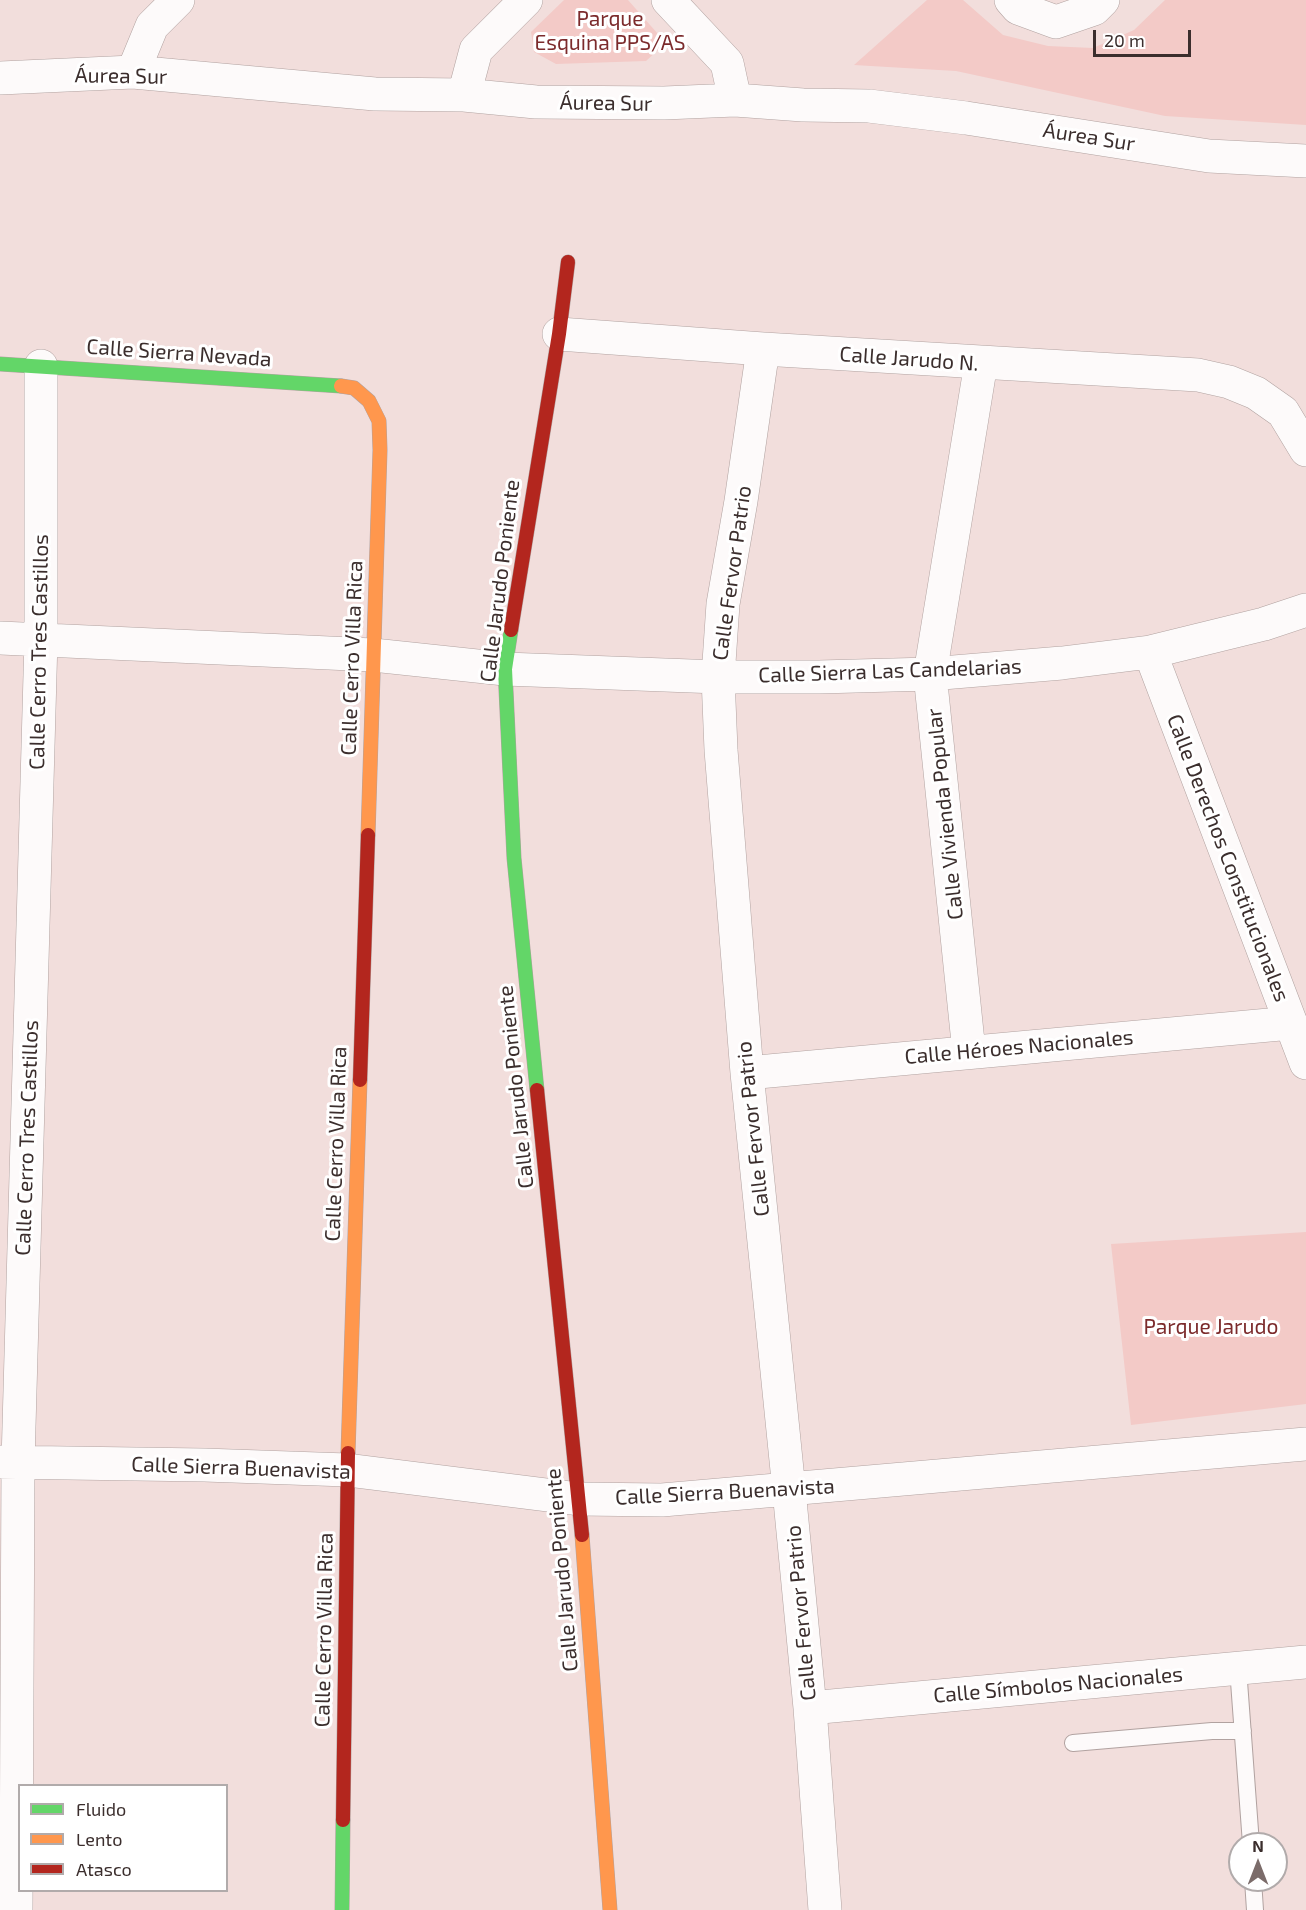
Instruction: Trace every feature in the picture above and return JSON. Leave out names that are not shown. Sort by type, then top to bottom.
[{"type":"street","points":[[133,72],[152,26],[178,0]]},
{"type":"street","points":[[464,95],[476,50],[526,0]]},
{"type":"street","points":[[668,0],[728,63],[735,99]]},
{"type":"street","points":[[1011,0],[1018,8],[1056,22],[1094,9],[1103,0]]},
{"type":"street","name":"Áurea Sur","points":[[0,78],[133,72],[375,94],[464,95],[536,102],[664,103],[735,99],[803,105],[879,107],[966,118],[1209,156],[1306,160]]},
{"type":"street","name":"Calle Jarudo Poniente","points":[[568,262],[559,334],[506,669],[514,858],[579,1499],[610,1910]]},
{"type":"street","name":"Calle Jarudo N.","points":[[559,334],[763,350],[1198,375],[1229,382],[1256,393],[1282,412],[1306,450]]},
{"type":"street","name":"Calle Fervor Patrio","points":[[763,350],[723,604],[718,677],[721,750],[747,1073],[810,1708],[825,1910]]},
{"type":"street","name":"Calle Vivienda Popular","points":[[969,1052],[930,674],[981,363]]},
{"type":"street","name":"Calle Sierra Nevada","points":[[0,364],[330,384],[354,388]]},
{"type":"street","name":"Calle Cerro Tres Castillos","points":[[16,1910],[9,1462],[40,639],[41,366]]},
{"type":"street","name":"Calle Cerro Villa Rica","points":[[342,1910],[347,1470],[380,450],[379,421],[369,401],[354,388]]},
{"type":"street","name":"Calle Sierra Las Candelarias","points":[[0,638],[373,655],[506,669],[718,677],[930,674],[1062,663],[1150,652],[1264,624],[1306,610]]},
{"type":"street","name":"Calle Derechos Constitucionales","points":[[1150,652],[1306,1063]]},
{"type":"street","name":"Calle Héroes Nacionales","points":[[747,1073],[1291,1023]]},
{"type":"street","name":"Calle Sierra Buenavista","points":[[9,1462],[347,1470],[579,1499],[662,1500],[1306,1444]]},
{"type":"street","name":"Calle Símbolos Nacionales","points":[[810,1708],[1306,1662]]},
{"type":"lane","points":[[1238,1668],[1250,1832]]},
{"type":"lane","points":[[1073,1743],[1212,1731],[1243,1731]]},
{"type":"lane","points":[[1254,1892],[1255,1910]]},
{"type":"green space","name":"Parque Esquina PPS/AS","points":[[564,0],[628,0],[658,34],[659,49],[646,61],[556,64],[534,52],[531,32]]},
{"type":"green space","points":[[927,0],[963,0],[1003,35],[1048,46],[1093,48],[1134,30],[1165,0],[1306,0],[1306,125],[1165,116],[956,71],[854,65]]},
{"type":"green space","name":"Parque Jarudo","points":[[1306,1232],[1306,1404],[1131,1425],[1111,1244]]},
{"type":"traffic: fast","points":[[0,364],[341,386]]},
{"type":"traffic: fast","points":[[511,630],[505,669],[514,858],[537,1090]]},
{"type":"traffic: fast","points":[[342,1910],[343,1820]]},
{"type":"traffic: slow","points":[[341,386],[354,388],[369,401],[379,421],[368,835]]},
{"type":"traffic: slow","points":[[348,1453],[360,1080]]},
{"type":"traffic: slow","points":[[582,1535],[610,1910]]},
{"type":"traffic: jam","points":[[511,630],[559,334],[568,262]]},
{"type":"traffic: jam","points":[[360,1080],[368,835]]},
{"type":"traffic: jam","points":[[537,1090],[582,1535]]},
{"type":"traffic: jam","points":[[343,1820],[348,1453]]}]
